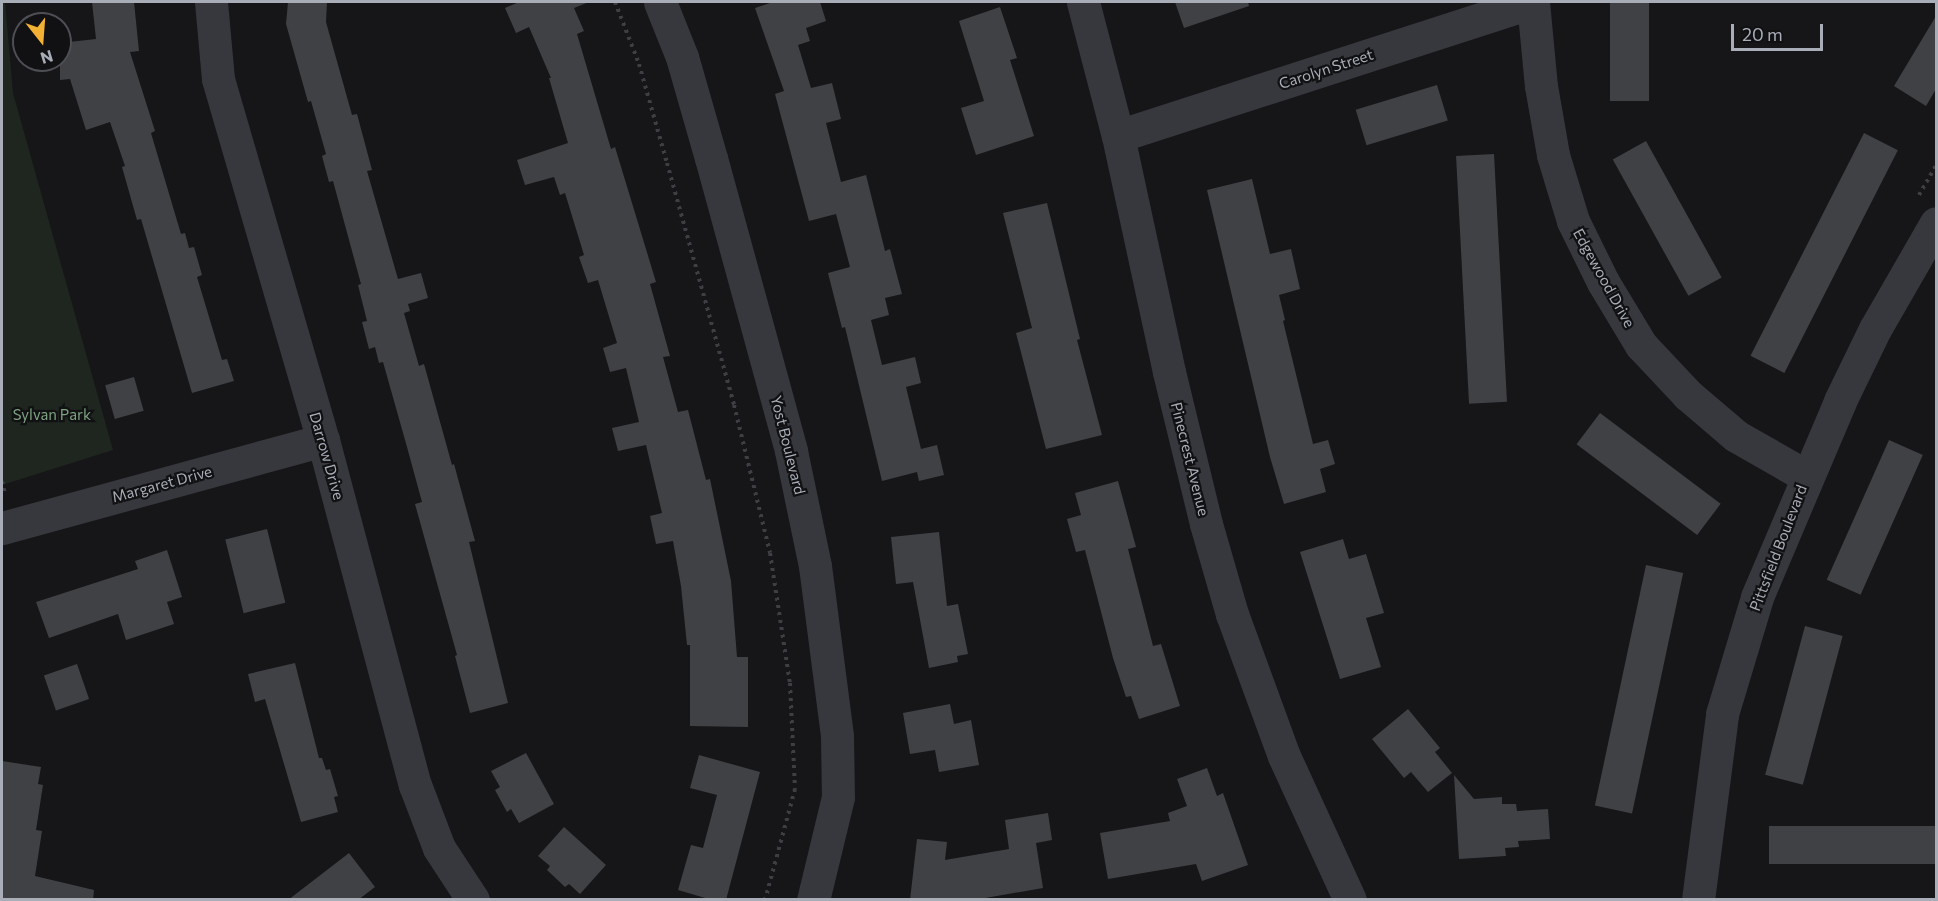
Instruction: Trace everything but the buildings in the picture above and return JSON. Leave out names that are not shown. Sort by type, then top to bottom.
[{"type":"street","name":"Darrow Drive","points":[[211,2],[218,79],[323,440],[415,785],[439,848],[473,900]]},
{"type":"street","name":"Yost Boulevard","points":[[660,2],[682,57],[711,158],[791,451],[815,566],[837,736],[838,796],[813,900]]},
{"type":"street","name":"Pinecrest Avenue","points":[[1083,2],[1118,136],[1169,372],[1206,524],[1232,614],[1284,756],[1350,900]]},
{"type":"street","name":"Carolyn Street","points":[[1118,136],[1533,2]]},
{"type":"street","name":"Edgewood Drive","points":[[1533,2],[1541,86],[1552,156],[1572,221],[1603,282],[1641,345],[1688,395],[1736,436],[1806,476]]},
{"type":"street","name":"Pittsfield Boulevard","points":[[1698,900],[1722,714],[1757,597],[1806,476],[1875,329],[1936,223]]},
{"type":"street","name":"Margaret Drive","points":[[2,528],[323,440]]},
{"type":"path","points":[[615,2],[639,64],[667,163],[734,405],[770,553],[790,683],[795,789],[765,900]]},
{"type":"path","points":[[1918,196],[1936,165]]},
{"type":"path","points":[[2,481],[5,495]]},
{"type":"green space","name":"Sylvan Park","points":[[2,2],[5,2],[13,93],[113,450],[2,485]]}]
